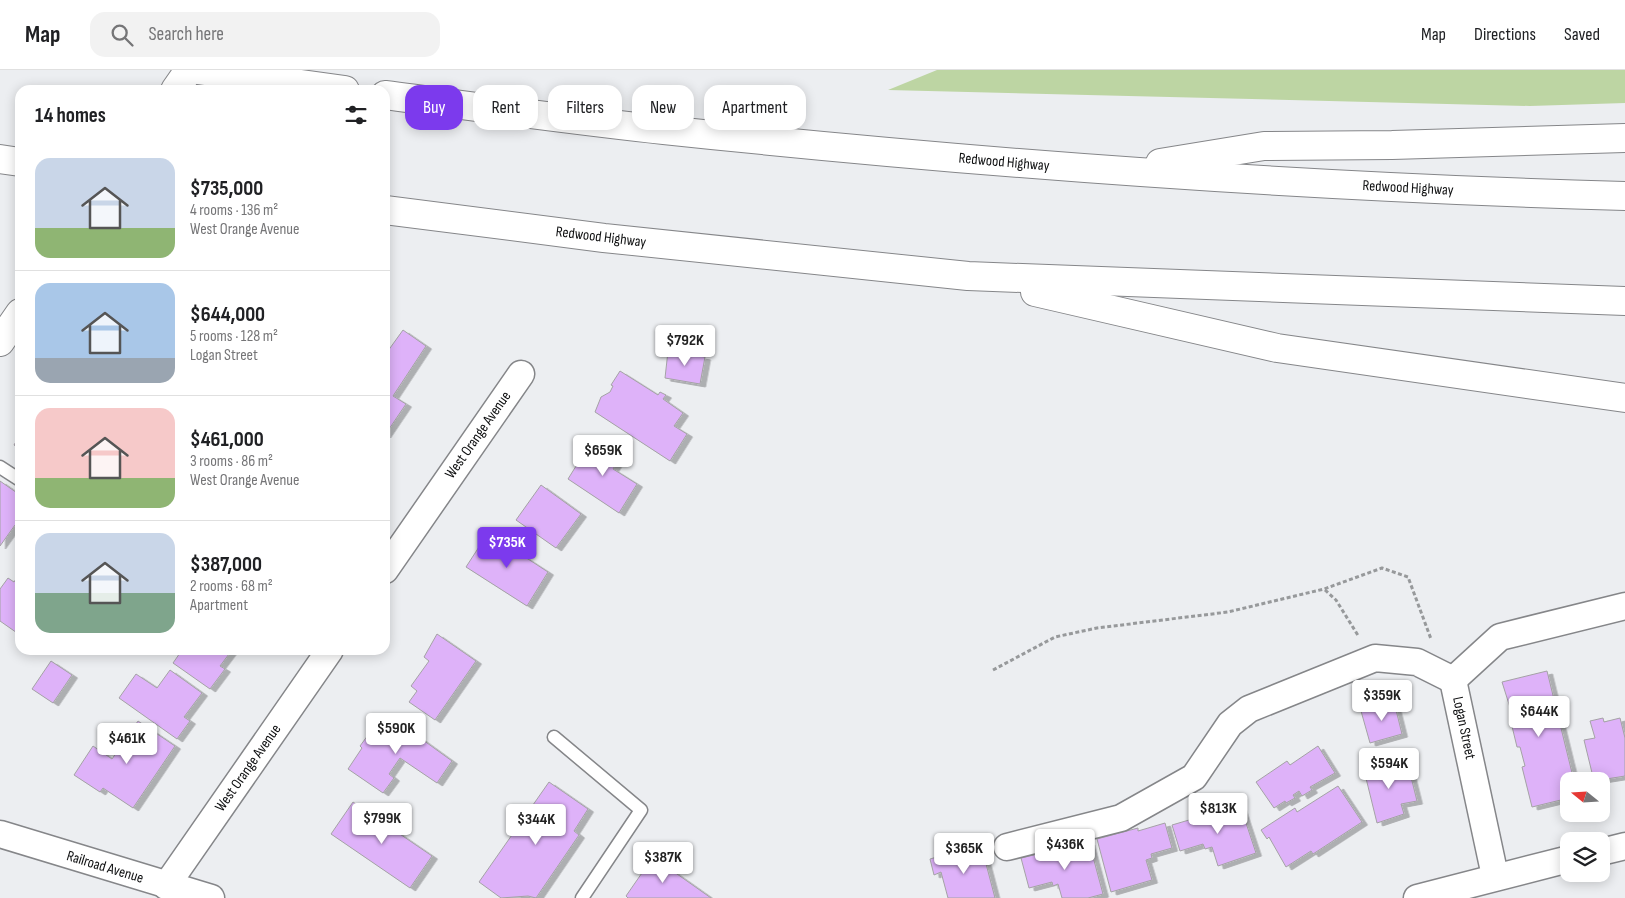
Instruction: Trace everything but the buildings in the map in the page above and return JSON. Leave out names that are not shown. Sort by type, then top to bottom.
[{"type":"main road","points":[[178,85],[189,70]]},
{"type":"main road","points":[[197,70],[306,85]]},
{"type":"main road","name":"Redwood Highway","points":[[390,96],[663,130],[1109,171],[1465,192],[1625,196]]},
{"type":"main road","points":[[1109,171],[1264,146],[1392,146],[1625,138]]},
{"type":"main road","points":[[0,158],[15,161]]},
{"type":"main road","name":"Redwood Highway","points":[[390,211],[604,238],[968,276],[1625,301]]},
{"type":"main road","points":[[968,276],[1277,348],[1625,398]]},
{"type":"main road","points":[[0,342],[15,320]]},
{"type":"street","name":"West Orange Avenue","points":[[390,563],[521,374]]},
{"type":"street","name":"Logan Street","points":[[1495,876],[1444,675],[1500,637],[1625,606]]},
{"type":"street","name":"West Orange Avenue","points":[[166,886],[327,655]]},
{"type":"street","points":[[1007,847],[1121,818],[1138,810],[1194,777],[1230,724],[1249,709],[1369,660],[1375,658],[1417,662],[1444,675]]},
{"type":"street","name":"Railroad Avenue","points":[[0,834],[166,886],[211,898]]},
{"type":"street","points":[[1610,850],[1625,846]]},
{"type":"street","points":[[1418,898],[1495,876],[1560,861]]},
{"type":"lane","points":[[0,467],[15,477]]},
{"type":"lane","points":[[554,737],[641,810],[582,898]]},
{"type":"path","points":[[993,670],[1055,637],[1097,628],[1228,612],[1324,590],[1382,568],[1408,577],[1444,675]]},
{"type":"path","points":[[1324,590],[1336,600],[1351,622],[1369,660]]},
{"type":"green space","points":[[937,70],[1625,70],[1625,103],[1530,106],[888,90]]}]
